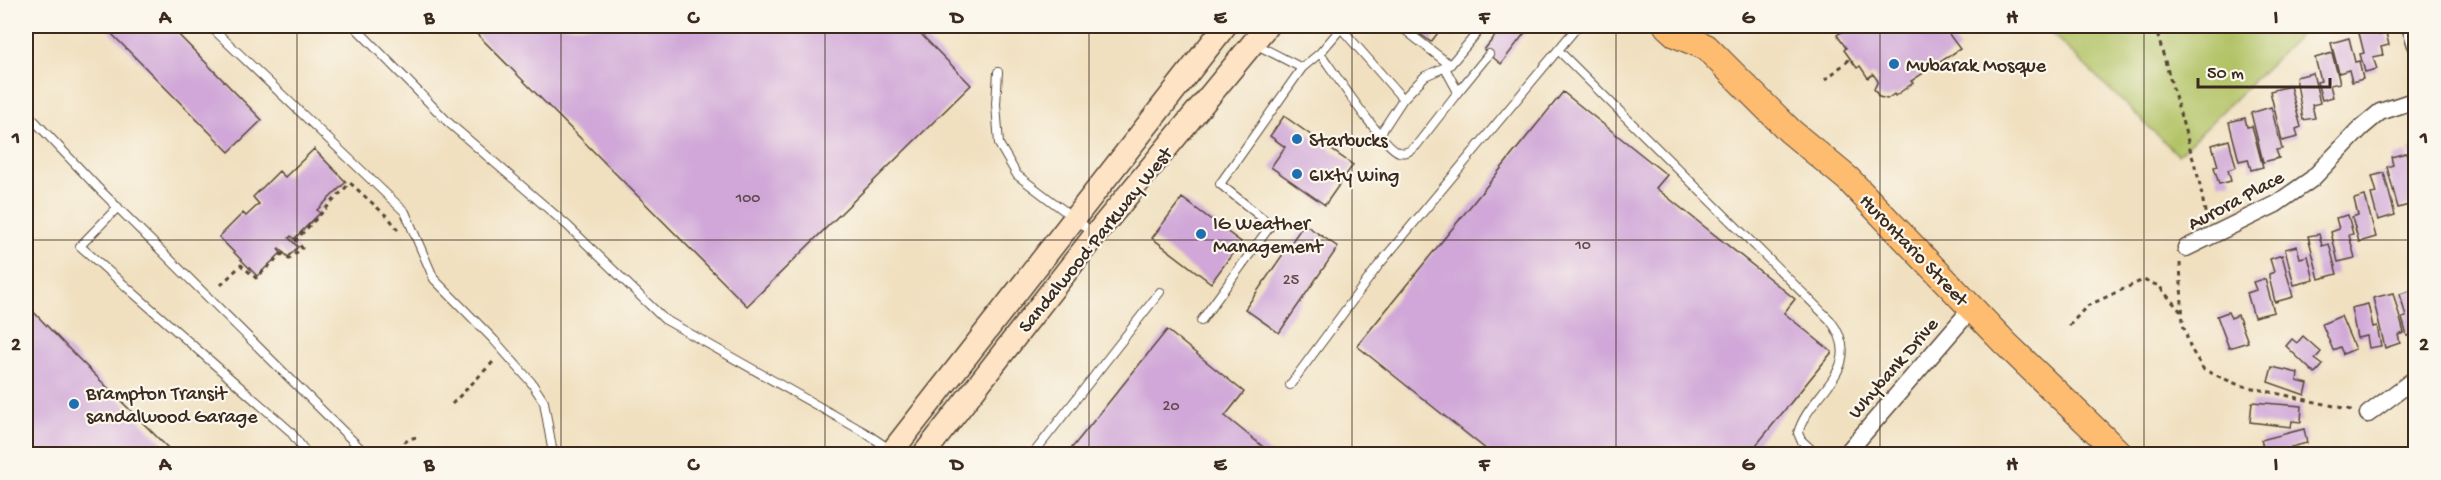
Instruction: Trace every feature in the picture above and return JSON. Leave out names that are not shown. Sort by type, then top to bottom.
[{"type":"main road","name":"Sandalwood Parkway West","points":[[894,453],[1225,26]]},
{"type":"main road","name":"Hurontario Street","points":[[1667,26],[1677,35],[1704,36],[1790,131],[1848,179],[2041,380],[2120,454]]},
{"type":"main road","name":"Sandalwood Parkway West","points":[[924,454],[1095,235],[1260,34]]},
{"type":"street","points":[[2410,26],[2415,45]]},
{"type":"street","name":"Aurora Place","points":[[2186,248],[2276,204],[2312,180],[2361,128],[2380,112],[2415,100]]},
{"type":"street","name":"Whybank Drive","points":[[1846,454],[1972,308]]},
{"type":"street","points":[[2368,414],[2415,378]]},
{"type":"lane","points":[[210,26],[405,212],[434,279],[494,340],[531,382],[544,402],[553,454]]},
{"type":"lane","points":[[354,26],[449,123],[568,226],[664,319],[864,432],[894,453]]},
{"type":"lane","points":[[1400,26],[1448,66],[1458,92]]},
{"type":"lane","points":[[1380,134],[1403,99],[1419,80],[1448,66],[1483,26]]},
{"type":"lane","points":[[1290,385],[1378,266],[1578,26]]},
{"type":"lane","points":[[1201,321],[1271,225],[1220,184],[1302,68],[1320,53],[1342,27],[1403,99]]},
{"type":"lane","points":[[1260,34],[1302,68]]},
{"type":"lane","points":[[1558,50],[1830,320],[1840,334],[1844,344],[1842,361],[1834,377],[1801,424],[1798,433],[1801,440],[1816,454]]},
{"type":"lane","points":[[1320,53],[1380,134],[1398,152],[1409,152],[1489,54]]},
{"type":"lane","points":[[998,72],[996,104],[999,144],[1017,175],[1095,235]]},
{"type":"lane","points":[[26,112],[366,454]]},
{"type":"lane","points":[[118,207],[80,246],[290,431],[307,454]]},
{"type":"lane","points":[[1033,454],[1160,292]]},
{"type":"path","points":[[2155,26],[2199,180],[2206,217],[2186,248],[2179,267],[2182,325],[2191,349],[2204,370],[2239,385],[2368,414]]},
{"type":"path","points":[[1825,80],[1850,59]]},
{"type":"path","points":[[221,285],[241,265],[256,278],[282,254],[289,259],[302,248],[296,240],[350,183],[389,218],[401,234]]},
{"type":"path","points":[[2069,326],[2087,306],[2143,280],[2159,286],[2182,313]]},
{"type":"path","points":[[452,404],[495,360]]},
{"type":"path","points":[[390,454],[409,439],[420,436]]},
{"type":"green space","points":[[2044,26],[2305,26],[2307,28],[2178,155]]},
{"type":"building","points":[[104,26],[170,26],[262,120],[229,152]]},
{"type":"building","points":[[469,26],[913,26],[971,85],[747,306]]},
{"type":"building","points":[[1409,26],[1443,26],[1431,42]]},
{"type":"building","points":[[1503,26],[1521,26],[1527,30],[1501,64],[1484,50]]},
{"type":"building","name":"Mubarak Mosque","points":[[1839,26],[1943,26],[1960,49],[1911,81],[1913,83],[1895,96],[1894,94],[1887,99],[1879,97],[1874,89],[1878,81],[1873,74],[1868,78],[1860,66],[1857,68],[1844,50],[1846,48],[1837,35],[1843,31]]},
{"type":"building","points":[[2376,26],[2379,35],[2386,33],[2389,45],[2381,47],[2383,55],[2373,57],[2377,69],[2365,72],[2360,54],[2364,53],[2358,29]]},
{"type":"building","points":[[2349,38],[2355,62],[2359,61],[2363,79],[2352,82],[2349,70],[2339,73],[2331,43]]},
{"type":"building","points":[[2332,53],[2340,83],[2330,85],[2333,97],[2322,100],[2317,82],[2321,81],[2315,58]]},
{"type":"building","points":[[2313,73],[2320,103],[2312,105],[2315,118],[2303,120],[2296,77]]},
{"type":"building","points":[[2290,86],[2301,127],[2296,129],[2298,137],[2282,141],[2270,91]]},
{"type":"building","points":[[1563,92],[1667,175],[1656,188],[1795,299],[1784,313],[1832,352],[1749,454],[1492,454],[1357,346]]},
{"type":"building","points":[[2271,107],[2282,149],[2276,150],[2279,158],[2263,162],[2251,113]]},
{"type":"building","points":[[1284,116],[1353,165],[1325,205],[1271,167],[1285,147],[1270,136]]},
{"type":"building","points":[[2245,118],[2247,127],[2252,126],[2263,167],[2251,170],[2248,159],[2239,161],[2229,122]]},
{"type":"building","points":[[2229,140],[2236,167],[2228,170],[2231,181],[2219,184],[2214,167],[2218,166],[2212,145]]},
{"type":"building","points":[[2416,148],[2416,172],[2415,172],[2409,150]]},
{"type":"building","points":[[314,149],[346,182],[317,210],[320,213],[294,239],[291,236],[289,238],[298,247],[288,257],[279,248],[281,253],[257,276],[219,237],[243,213],[246,216],[259,204],[253,197],[279,171],[285,177]]},
{"type":"building","points":[[2406,153],[2416,193],[2416,203],[2398,208],[2387,167],[2393,165],[2391,157]]},
{"type":"building","points":[[2384,173],[2395,215],[2378,220],[2371,194],[2377,193],[2372,176]]},
{"type":"building","points":[[2365,196],[2376,237],[2359,242],[2352,217],[2358,215],[2354,199]]},
{"type":"building","points":[[1182,198],[1241,242],[1211,283],[1152,238]]},
{"type":"building","points":[[2348,215],[2353,234],[2349,235],[2355,258],[2338,262],[2331,232],[2339,229],[2336,218]]},
{"type":"building","points":[[1304,224],[1338,247],[1279,333],[1245,309]]},
{"type":"building","points":[[2319,234],[2322,246],[2329,244],[2337,274],[2319,279],[2308,236]]},
{"type":"building","points":[[2297,246],[2300,258],[2308,256],[2314,280],[2294,285],[2285,249]]},
{"type":"building","points":[[2282,255],[2293,297],[2275,302],[2269,277],[2269,274],[2274,272],[2270,259]]},
{"type":"building","points":[[2265,279],[2274,312],[2254,317],[2247,293],[2256,290],[2253,282]]},
{"type":"building","points":[[2416,289],[2416,334],[2407,336],[2402,318],[2406,317],[2400,294]]},
{"type":"building","points":[[2393,293],[2404,333],[2398,335],[2400,343],[2385,348],[2373,298]]},
{"type":"building","name":"Brampton Transit sandalwood Garage","points":[[26,304],[70,350],[174,454],[26,454]]},
{"type":"building","points":[[2368,304],[2373,327],[2377,326],[2381,346],[2369,348],[2367,336],[2357,338],[2351,308]]},
{"type":"building","points":[[2228,312],[2231,318],[2238,315],[2248,342],[2229,348],[2217,316]]},
{"type":"building","points":[[2341,316],[2355,349],[2343,354],[2340,347],[2333,350],[2322,324]]},
{"type":"building","points":[[1167,330],[1244,392],[1225,416],[1272,454],[1067,454]]},
{"type":"building","points":[[2303,336],[2321,352],[2315,359],[2323,365],[2315,374],[2286,346],[2292,339],[2297,343]]},
{"type":"building","points":[[2272,367],[2298,373],[2297,381],[2308,384],[2305,395],[2268,382]]},
{"type":"building","points":[[2252,402],[2302,406],[2301,422],[2292,421],[2291,427],[2250,422]]},
{"type":"building","points":[[2304,429],[2307,443],[2291,447],[2292,452],[2265,454],[2261,440]]},
{"type":"place","name":"Mubarak Mosque","points":[[1894,64]]},
{"type":"place","name":"Starbucks","points":[[1297,139]]},
{"type":"place","name":"6Ixty Wing","points":[[1297,174]]},
{"type":"place","name":"IG Weather Management","points":[[1201,234]]},
{"type":"place","name":"Brampton Transit sandalwood Garage","points":[[74,404]]}]
